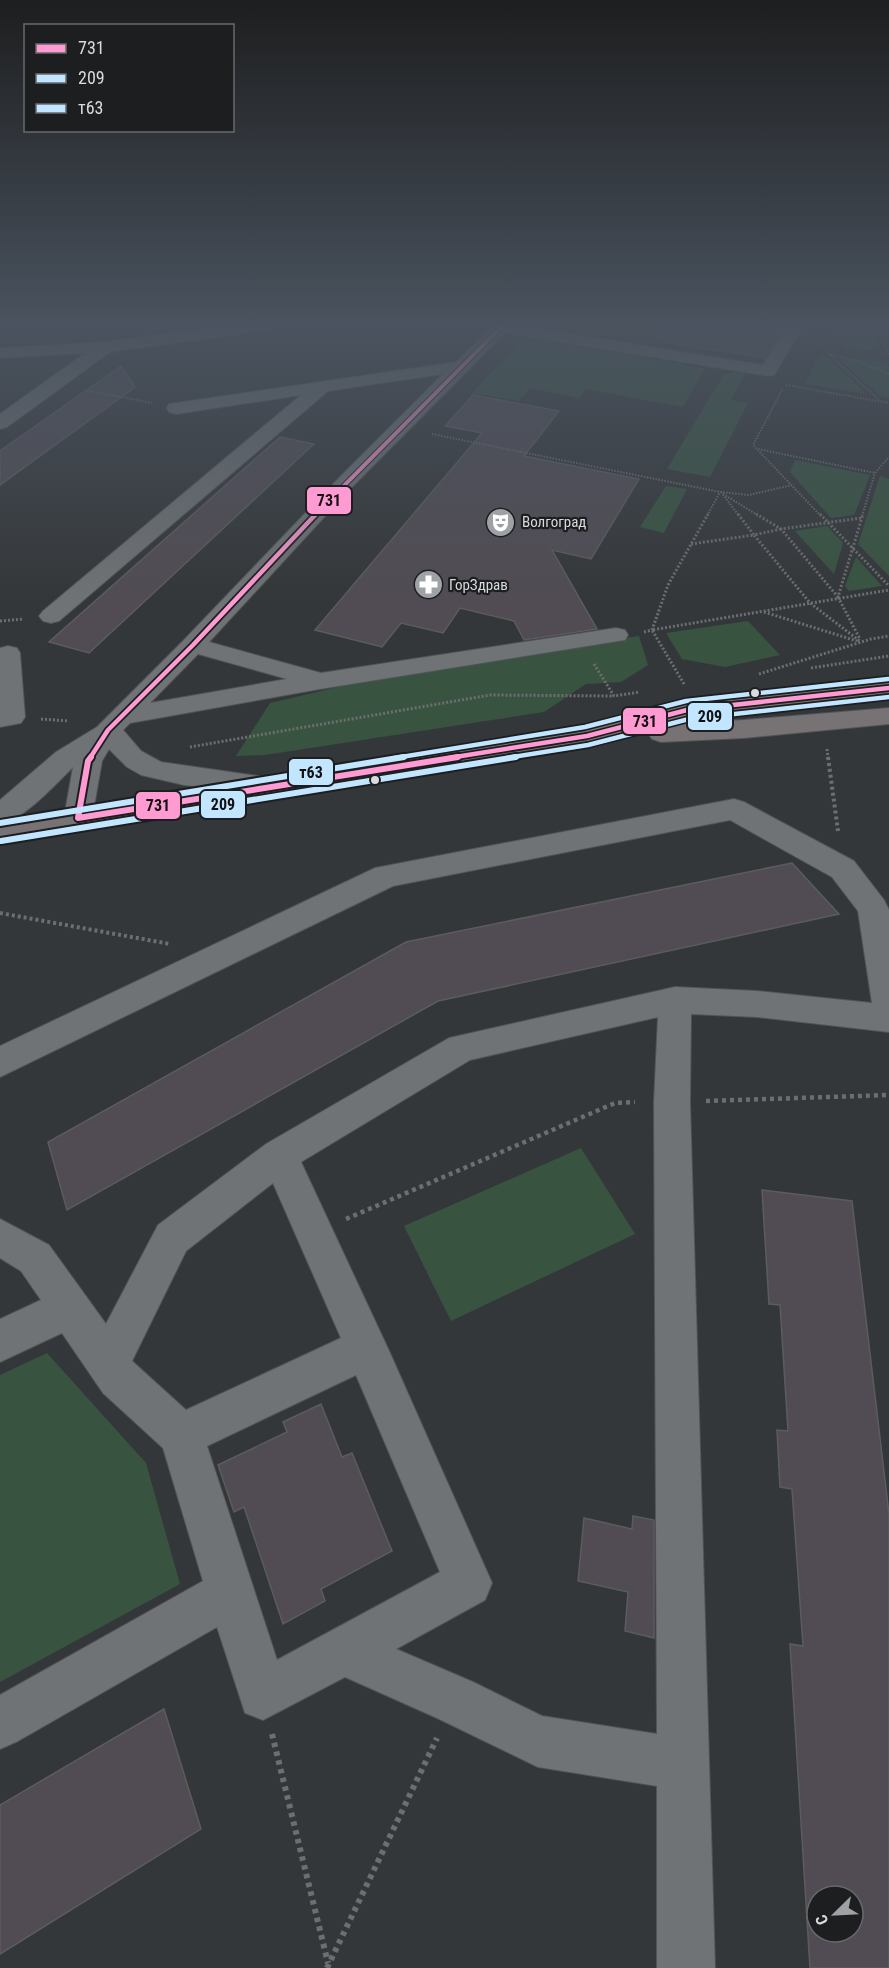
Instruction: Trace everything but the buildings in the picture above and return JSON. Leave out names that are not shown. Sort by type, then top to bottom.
[{"type":"main road","points":[[0,832],[587,735],[687,710],[889,688]]},
{"type":"main road","points":[[587,735],[744,729],[889,716]]},
{"type":"street","points":[[51,616],[287,417]]},
{"type":"street","points":[[78,818],[88,761],[116,723],[193,645],[344,484],[412,417]]},
{"type":"street","points":[[0,815],[40,783],[66,758],[116,723],[320,681],[616,635]]},
{"type":"street","points":[[193,645],[320,681]]},
{"type":"street","points":[[6,718],[8,653]]},
{"type":"street","points":[[843,720],[889,725]]},
{"type":"street","points":[[116,723],[123,748],[142,765],[174,774],[271,787]]},
{"type":"street","points":[[0,1062],[386,876],[734,808],[798,846],[843,869],[873,908],[889,1004]]},
{"type":"street","points":[[108,1363],[172,1238],[279,1156],[461,1048],[675,1000],[757,1004],[889,1018]]},
{"type":"street","points":[[675,1000],[672,1102],[686,1968]]},
{"type":"street","points":[[0,1237],[34,1258],[118,1377],[181,1435],[263,1695],[468,1583],[315,1232],[279,1156]]},
{"type":"street","points":[[0,1341],[69,1308]]},
{"type":"street","points":[[181,1435],[366,1348]]},
{"type":"street","points":[[0,1723],[230,1593]]},
{"type":"street","points":[[343,1651],[455,1700],[538,1741],[684,1764]]},
{"type":"path","points":[[768,417],[753,445],[853,547],[889,588]]},
{"type":"path","points":[[428,433],[720,492],[749,495],[792,485]]},
{"type":"path","points":[[757,449],[875,472]]},
{"type":"path","points":[[838,597],[875,472],[889,457]]},
{"type":"path","points":[[720,492],[781,529],[838,597],[861,642]]},
{"type":"path","points":[[720,492],[810,603],[861,642]]},
{"type":"path","points":[[652,630],[668,585],[720,492]]},
{"type":"path","points":[[691,544],[861,518]]},
{"type":"path","points":[[616,635],[763,612],[889,588]]},
{"type":"path","points":[[763,612],[861,642]]},
{"type":"path","points":[[652,630],[685,686]]},
{"type":"path","points":[[753,676],[861,642],[889,636]]},
{"type":"path","points":[[184,748],[490,695],[614,696]]},
{"type":"path","points":[[6,718],[71,721]]},
{"type":"path","points":[[827,749],[843,869]]},
{"type":"path","points":[[0,914],[224,954]]},
{"type":"path","points":[[315,1232],[615,1103],[889,1095]]},
{"type":"path","points":[[263,1695],[328,1967]]},
{"type":"path","points":[[328,1967],[455,1700]]},
{"type":"green space","points":[[698,417],[741,417],[710,477],[667,469]]},
{"type":"green space","points":[[795,460],[870,475],[854,515],[831,518],[790,472]]},
{"type":"green space","points":[[880,476],[889,479],[889,576],[858,544]]},
{"type":"green space","points":[[666,486],[687,489],[664,533],[640,527]]},
{"type":"green space","points":[[827,526],[843,543],[834,574],[795,531]]},
{"type":"green space","points":[[856,557],[882,586],[849,591],[845,586]]},
{"type":"green space","points":[[748,621],[780,655],[725,667],[682,659],[666,633]]},
{"type":"green space","points":[[639,636],[648,665],[621,682],[586,684],[544,712],[265,755],[236,756],[270,703],[406,671]]},
{"type":"green space","points":[[581,1148],[635,1234],[451,1321],[404,1226]]},
{"type":"green space","points":[[47,1353],[146,1463],[180,1584],[0,1682],[0,1375]]},
{"type":"transit line","name":"731","points":[[411,417],[344,484],[193,645],[108,730],[88,761],[78,818],[587,736],[687,710],[889,688]]},
{"type":"transit line","name":"т63","points":[[0,823],[585,727],[686,701],[888,679]]},
{"type":"transit line","name":"209","points":[[1,841],[588,745],[689,719],[889,697]]},
{"type":"place","name":"Волгоград","points":[[501,522]]},
{"type":"place","name":"ГорЗдрав","points":[[428,585]]}]
